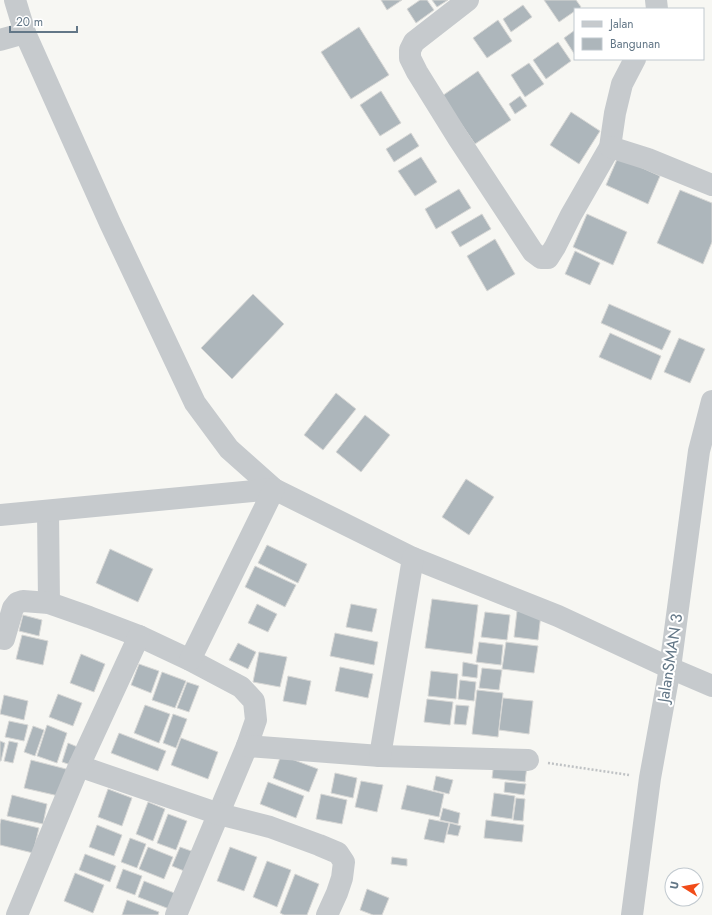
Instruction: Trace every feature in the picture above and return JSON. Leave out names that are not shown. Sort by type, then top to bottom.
[{"type":"street","points":[[15,0],[25,33],[107,216],[195,403],[229,449],[274,489],[413,558],[558,616],[712,686]]},
{"type":"street","points":[[468,0],[414,42],[410,50],[410,58],[417,72],[458,138],[533,252],[541,258],[548,258],[556,247],[571,215],[610,147],[615,112],[622,84],[634,60]]},
{"type":"street","points":[[0,40],[25,33]]},
{"type":"street","points":[[610,147],[648,159],[712,185]]},
{"type":"street","name":"JalanSMAN 3","points":[[632,915],[650,778],[670,668],[699,451],[712,401]]},
{"type":"street","points":[[0,515],[274,489]]},
{"type":"street","points":[[190,660],[274,489]]},
{"type":"street","points":[[48,511],[50,603]]},
{"type":"street","points":[[380,756],[413,558]]},
{"type":"street","points":[[4,639],[13,608],[17,603],[23,601],[50,603],[139,636],[190,660],[241,687],[254,701],[256,720],[247,746],[176,915]]},
{"type":"street","points":[[0,909],[17,915],[79,766],[139,636]]},
{"type":"street","points":[[247,746],[380,756],[528,760]]},
{"type":"street","points":[[79,766],[219,814],[270,828],[319,844],[338,853],[344,862],[342,878],[327,915]]},
{"type":"path","points":[[528,760],[650,778]]},
{"type":"building","points":[[381,0],[402,0],[387,10]]},
{"type":"building","points":[[420,0],[427,0],[434,10],[416,23],[407,9]]},
{"type":"building","points":[[432,0],[448,0],[437,7]]},
{"type":"building","points":[[544,0],[576,0],[581,7],[574,8],[574,12],[559,22]]},
{"type":"building","points":[[523,5],[532,17],[511,32],[503,19]]},
{"type":"building","points":[[498,20],[512,41],[487,58],[473,38]]},
{"type":"building","points":[[359,27],[389,75],[351,99],[321,52]]},
{"type":"building","points":[[574,31],[574,53],[564,38]]},
{"type":"building","points":[[558,42],[571,61],[546,79],[533,60]]},
{"type":"building","points":[[529,63],[544,84],[525,97],[511,75]]},
{"type":"building","points":[[478,71],[511,120],[475,144],[442,96]]},
{"type":"building","points":[[381,91],[401,123],[380,136],[360,105]]},
{"type":"building","points":[[520,96],[527,106],[515,114],[509,104]]},
{"type":"building","points":[[571,112],[600,131],[579,164],[550,145]]},
{"type":"building","points":[[411,133],[419,146],[394,162],[386,149]]},
{"type":"building","points":[[421,157],[437,182],[415,196],[398,171]]},
{"type":"building","points":[[618,157],[660,176],[648,204],[606,185]]},
{"type":"building","points":[[459,189],[471,208],[436,229],[425,209]]},
{"type":"building","points":[[680,190],[712,203],[712,242],[703,264],[657,243]]},
{"type":"building","points":[[482,214],[491,229],[460,247],[451,232]]},
{"type":"building","points":[[587,214],[627,232],[613,265],[573,247]]},
{"type":"building","points":[[495,239],[515,274],[487,291],[467,256]]},
{"type":"building","points":[[575,251],[600,263],[590,285],[565,274]]},
{"type":"building","points":[[253,294],[284,324],[232,379],[201,348]]},
{"type":"building","points":[[609,304],[671,331],[662,350],[601,323]]},
{"type":"building","points":[[610,333],[661,356],[651,380],[599,357]]},
{"type":"building","points":[[679,338],[705,349],[690,383],[664,372]]},
{"type":"building","points":[[336,393],[356,409],[323,450],[304,435]]},
{"type":"building","points":[[365,415],[390,435],[361,472],[336,452]]},
{"type":"building","points":[[466,479],[494,497],[469,535],[442,517]]},
{"type":"building","points":[[267,545],[307,564],[298,583],[258,563]]},
{"type":"building","points":[[110,549],[153,569],[138,602],[96,583]]},
{"type":"building","points":[[255,566],[296,585],[285,607],[245,587]]},
{"type":"building","points":[[432,599],[478,605],[472,654],[425,648]]},
{"type":"building","points":[[257,604],[277,614],[268,632],[248,623]]},
{"type":"building","points":[[351,604],[377,609],[372,632],[346,627]]},
{"type":"building","points":[[517,611],[541,614],[538,640],[514,637]]},
{"type":"building","points":[[485,612],[510,615],[507,640],[481,637]]},
{"type":"building","points":[[23,615],[42,620],[39,636],[19,631]]},
{"type":"building","points":[[335,633],[378,642],[374,665],[330,656]]},
{"type":"building","points":[[22,635],[48,641],[43,665],[16,659]]},
{"type":"building","points":[[479,642],[503,645],[501,665],[476,662]]},
{"type":"building","points":[[506,642],[538,646],[534,673],[502,669]]},
{"type":"building","points":[[238,643],[256,652],[248,669],[229,660]]},
{"type":"building","points":[[259,652],[287,657],[280,687],[253,682]]},
{"type":"building","points":[[81,654],[105,664],[94,692],[70,683]]},
{"type":"building","points":[[463,662],[478,665],[477,678],[462,676]]},
{"type":"building","points":[[139,664],[159,671],[151,693],[131,685]]},
{"type":"building","points":[[340,667],[373,674],[368,698],[335,691]]},
{"type":"building","points":[[482,668],[502,670],[499,690],[479,688]]},
{"type":"building","points":[[431,671],[458,674],[456,699],[428,696]]},
{"type":"building","points":[[162,672],[186,681],[175,708],[152,700]]},
{"type":"building","points":[[288,676],[311,681],[306,705],[283,701]]},
{"type":"building","points":[[460,680],[476,682],[474,701],[458,699]]},
{"type":"building","points":[[187,682],[199,686],[189,712],[177,708]]},
{"type":"building","points":[[477,690],[503,693],[498,737],[472,734]]},
{"type":"building","points":[[58,694],[82,703],[73,726],[49,717]]},
{"type":"building","points":[[4,695],[28,701],[24,720],[0,714]]},
{"type":"building","points":[[503,698],[533,701],[529,734],[499,730]]},
{"type":"building","points":[[427,699],[453,702],[450,725],[424,722]]},
{"type":"building","points":[[145,705],[170,714],[159,743],[134,733]]},
{"type":"building","points":[[456,705],[469,706],[466,725],[454,724]]},
{"type":"building","points":[[173,714],[187,719],[176,748],[163,743]]},
{"type":"building","points":[[9,721],[28,725],[24,741],[5,737]]},
{"type":"building","points":[[47,725],[67,733],[57,763],[37,756]]},
{"type":"building","points":[[33,726],[44,730],[35,756],[24,752]]},
{"type":"building","points":[[119,733],[166,751],[158,771],[111,753]]},
{"type":"building","points":[[181,738],[218,752],[208,779],[171,765]]},
{"type":"building","points":[[0,741],[5,743],[1,761],[0,761]]},
{"type":"building","points":[[9,741],[18,743],[13,763],[4,761]]},
{"type":"building","points":[[68,743],[80,748],[74,766],[62,762]]},
{"type":"building","points":[[281,755],[318,769],[309,792],[273,778]]},
{"type":"building","points":[[31,760],[70,770],[63,797],[24,788]]},
{"type":"building","points":[[494,762],[527,766],[525,782],[492,778]]},
{"type":"building","points":[[335,773],[357,778],[353,798],[331,793]]},
{"type":"building","points":[[436,776],[453,780],[449,794],[433,790]]},
{"type":"building","points":[[361,781],[383,785],[377,812],[355,807]]},
{"type":"building","points":[[268,782],[304,796],[296,818],[260,804]]},
{"type":"building","points":[[505,782],[526,784],[524,795],[504,792]]},
{"type":"building","points":[[407,785],[444,794],[439,817],[401,809]]},
{"type":"building","points":[[108,789],[132,798],[122,826],[98,817]]},
{"type":"building","points":[[494,793],[515,796],[512,819],[491,816]]},
{"type":"building","points":[[321,794],[347,800],[342,824],[316,819]]},
{"type":"building","points":[[12,795],[47,804],[43,824],[7,816]]},
{"type":"building","points":[[516,798],[525,799],[523,821],[513,820]]},
{"type":"building","points":[[148,802],[165,809],[153,841],[136,834]]},
{"type":"building","points":[[443,808],[460,813],[458,824],[440,820]]},
{"type":"building","points":[[168,814],[187,821],[176,850],[157,843]]},
{"type":"building","points":[[1,819],[39,828],[33,853],[0,845]]},
{"type":"building","points":[[429,819],[449,823],[444,843],[424,839]]},
{"type":"building","points":[[486,820],[524,825],[522,842],[484,838]]},
{"type":"building","points":[[450,823],[461,826],[458,836],[447,834]]},
{"type":"building","points":[[97,825],[122,835],[114,856],[89,847]]},
{"type":"building","points":[[130,838],[146,844],[137,868],[121,862]]},
{"type":"building","points":[[148,847],[173,857],[164,879],[139,869]]},
{"type":"building","points":[[180,847],[197,853],[189,873],[172,866]]},
{"type":"building","points":[[230,847],[257,857],[244,891],[217,881]]},
{"type":"building","points":[[85,854],[116,866],[110,882],[79,870]]},
{"type":"building","points":[[392,857],[407,859],[407,866],[391,864]]},
{"type":"building","points":[[267,861],[291,870],[277,907],[253,897]]},
{"type":"building","points":[[123,869],[142,876],[135,895],[116,888]]},
{"type":"building","points":[[75,873],[104,885],[93,913],[64,901]]},
{"type":"building","points":[[295,874],[319,884],[307,915],[284,915],[280,913]]},
{"type":"building","points":[[144,881],[177,894],[172,910],[138,897]]},
{"type":"building","points":[[367,889],[389,898],[382,915],[373,915],[360,910]]},
{"type":"building","points":[[127,900],[159,912],[158,915],[122,915]]}]
